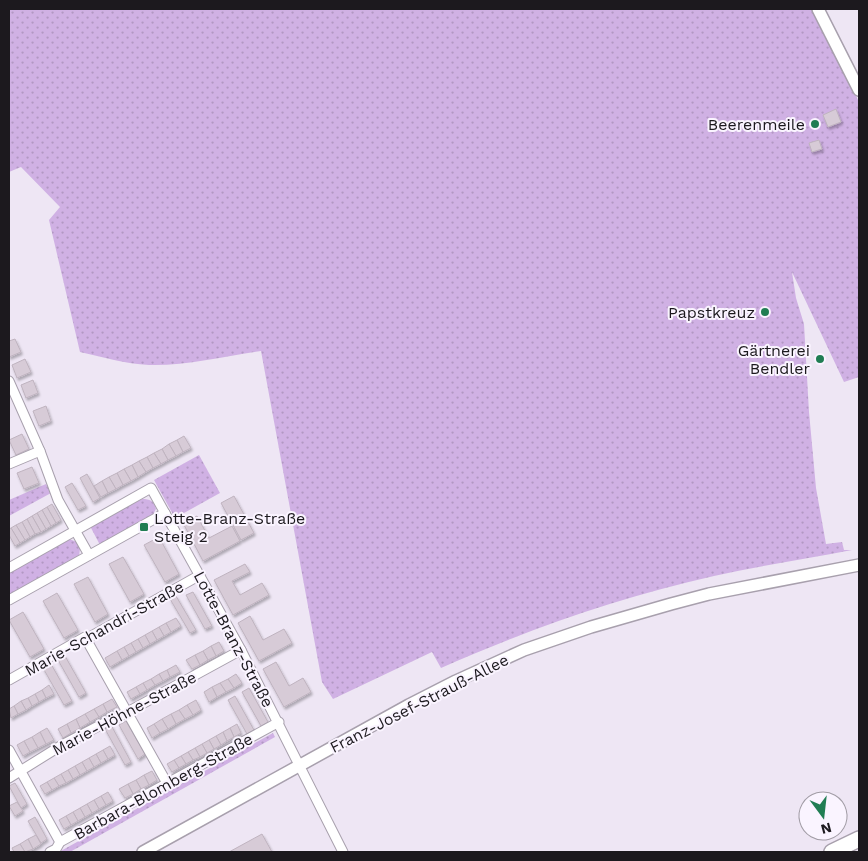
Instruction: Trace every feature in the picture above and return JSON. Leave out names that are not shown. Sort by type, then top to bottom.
[{"type":"highway","points":[[832,852],[859,839]]},
{"type":"street","points":[[818,9],[859,90]]},
{"type":"street","points":[[10,387],[40,451],[58,500],[88,555]]},
{"type":"street","points":[[9,464],[40,451]]},
{"type":"street","name":"Lotte-Branz-Straße","points":[[75,530],[152,488],[279,722],[344,852]]},
{"type":"street","points":[[9,600],[165,513]]},
{"type":"street","points":[[9,568],[75,530]]},
{"type":"street","name":"Franz-Josef-Strauß-Allee","points":[[143,852],[448,685],[524,650],[591,627],[710,594],[859,565]]},
{"type":"street","name":"Marie-Schandri-Straße","points":[[9,680],[200,575]]},
{"type":"street","points":[[86,639],[168,784]]},
{"type":"street","name":"Marie-Höhne-Straße","points":[[9,778],[62,745],[241,650]]},
{"type":"street","name":"Barbara-Blomberg-Straße","points":[[50,852],[56,849],[60,842],[279,722]]},
{"type":"street","points":[[9,750],[60,842]]},
{"type":"shaded area","points":[[9,9],[811,9],[859,102],[859,377],[844,382],[792,272],[796,298],[804,324],[816,488],[826,544],[842,542],[844,550],[852,550],[731,572],[644,594],[541,627],[441,668],[432,652],[333,699],[322,682],[261,351],[163,365],[123,362],[80,352],[49,220],[60,207],[21,167],[9,172]]},
{"type":"shaded area","points":[[199,455],[220,493],[175,518],[154,480]]},
{"type":"shaded area","points":[[46,484],[51,493],[9,516],[9,500]]},
{"type":"shaded area","points":[[142,499],[153,502],[156,509],[152,516],[100,545],[90,526]]},
{"type":"shaded area","points":[[69,539],[77,542],[80,549],[79,556],[9,596],[9,572]]},
{"type":"shaded area","points":[[273,733],[275,737],[70,852],[59,852]]},
{"type":"building","name":"Beerenmeile","points":[[836,109],[841,122],[828,127],[823,115]]},
{"type":"building","points":[[819,140],[822,149],[812,152],[809,143]]},
{"type":"building","points":[[15,339],[21,352],[9,357],[9,341]]},
{"type":"building","points":[[25,359],[31,372],[17,378],[12,365]]},
{"type":"building","points":[[33,380],[38,393],[26,398],[21,385]]},
{"type":"building","points":[[46,406],[51,421],[39,426],[33,411]]},
{"type":"building","points":[[22,434],[29,449],[16,455],[9,440]]},
{"type":"building","points":[[184,436],[191,448],[183,452],[177,440]]},
{"type":"building","points":[[177,440],[183,452],[176,456],[169,444]]},
{"type":"building","points":[[169,444],[176,456],[168,460],[162,449]]},
{"type":"building","points":[[162,449],[168,460],[161,464],[154,453]]},
{"type":"building","points":[[154,453],[161,464],[153,468],[147,457]]},
{"type":"building","points":[[147,457],[153,468],[146,472],[139,461]]},
{"type":"building","points":[[139,461],[146,472],[138,477],[132,465]]},
{"type":"building","points":[[132,465],[138,477],[131,481],[124,469]]},
{"type":"building","points":[[32,467],[39,483],[24,489],[17,473]]},
{"type":"building","points":[[124,469],[131,481],[123,485],[117,473]]},
{"type":"building","points":[[117,473],[123,485],[116,489],[109,477]]},
{"type":"building","points":[[87,474],[100,498],[93,502],[80,478]]},
{"type":"building","points":[[109,477],[116,489],[108,493],[102,481]]},
{"type":"building","points":[[102,481],[108,493],[101,497],[94,486]]},
{"type":"building","points":[[72,483],[86,506],[78,510],[65,487]]},
{"type":"building","points":[[234,496],[254,533],[241,540],[221,503]]},
{"type":"building","points":[[52,504],[61,520],[56,523],[47,507]]},
{"type":"building","points":[[47,507],[56,523],[51,526],[42,510]]},
{"type":"building","points":[[42,510],[51,526],[46,529],[37,513]]},
{"type":"building","points":[[37,513],[46,529],[41,532],[32,516]]},
{"type":"building","points":[[32,516],[41,532],[35,534],[27,519]]},
{"type":"building","points":[[197,516],[209,538],[232,526],[240,541],[203,561],[183,523]]},
{"type":"building","points":[[27,519],[35,534],[30,537],[22,522]]},
{"type":"building","points":[[22,522],[30,537],[25,540],[16,525]]},
{"type":"building","points":[[16,525],[25,540],[20,543],[11,528]]},
{"type":"building","points":[[11,528],[20,543],[15,546],[9,535],[9,529]]},
{"type":"building","points":[[159,537],[179,574],[165,582],[144,545]]},
{"type":"building","points":[[123,557],[144,594],[130,602],[109,564]]},
{"type":"building","points":[[245,564],[250,572],[232,581],[240,595],[262,583],[269,595],[233,615],[214,580]]},
{"type":"building","points":[[88,577],[108,614],[95,622],[74,584]]},
{"type":"building","points":[[193,592],[212,626],[205,629],[186,595]]},
{"type":"building","points":[[57,593],[78,630],[64,638],[43,601]]},
{"type":"building","points":[[176,596],[196,630],[190,633],[170,599]]},
{"type":"building","points":[[23,612],[44,649],[30,657],[9,620]]},
{"type":"building","points":[[250,616],[263,640],[284,629],[292,643],[259,661],[238,623]]},
{"type":"building","points":[[176,618],[181,626],[171,632],[166,623]]},
{"type":"building","points":[[166,623],[171,632],[164,636],[159,627]]},
{"type":"building","points":[[159,627],[164,636],[157,640],[152,631]]},
{"type":"building","points":[[152,631],[157,640],[150,644],[145,635]]},
{"type":"building","points":[[145,635],[150,644],[143,648],[138,639]]},
{"type":"building","points":[[138,639],[143,648],[136,652],[131,643]]},
{"type":"building","points":[[219,642],[224,651],[216,656],[211,646]]},
{"type":"building","points":[[131,643],[136,652],[129,656],[124,647]]},
{"type":"building","points":[[211,646],[216,656],[208,660],[203,651]]},
{"type":"building","points":[[124,647],[129,656],[122,660],[117,651]]},
{"type":"building","points":[[117,651],[122,660],[110,667],[105,658]]},
{"type":"building","points":[[203,651],[208,660],[200,665],[195,655]]},
{"type":"building","points":[[195,655],[200,665],[192,669],[186,660]]},
{"type":"building","points":[[65,656],[86,693],[79,697],[58,660]]},
{"type":"building","points":[[276,662],[289,686],[303,678],[311,692],[284,707],[263,669]]},
{"type":"building","points":[[51,664],[72,701],[64,705],[43,668]]},
{"type":"building","points":[[176,665],[180,672],[170,677],[167,670]]},
{"type":"building","points":[[167,670],[170,677],[163,681],[159,674]]},
{"type":"building","points":[[159,674],[163,681],[155,685],[151,679]]},
{"type":"building","points":[[236,674],[242,683],[234,688],[228,679]]},
{"type":"building","points":[[151,679],[155,685],[147,690],[143,683]]},
{"type":"building","points":[[228,679],[234,688],[226,692],[220,683]]},
{"type":"building","points":[[143,683],[147,690],[140,694],[136,687]]},
{"type":"building","points":[[220,683],[226,692],[217,697],[212,687]]},
{"type":"building","points":[[49,685],[54,694],[46,698],[42,690]]},
{"type":"building","points":[[136,687],[140,694],[131,699],[127,692]]},
{"type":"building","points":[[212,687],[217,697],[209,702],[204,692]]},
{"type":"building","points":[[249,688],[268,722],[261,726],[242,692]]},
{"type":"building","points":[[42,690],[46,698],[39,702],[35,694]]},
{"type":"building","points":[[35,694],[39,702],[32,706],[28,698]]},
{"type":"building","points":[[235,696],[254,730],[247,734],[228,700]]},
{"type":"building","points":[[28,698],[32,706],[26,710],[21,701]]},
{"type":"building","points":[[112,699],[117,707],[107,712],[103,704]]},
{"type":"building","points":[[196,700],[201,710],[193,715],[187,705]]},
{"type":"building","points":[[21,701],[26,710],[18,714],[14,706]]},
{"type":"building","points":[[103,704],[107,712],[99,717],[94,709]]},
{"type":"building","points":[[187,705],[193,715],[185,719],[179,710]]},
{"type":"building","points":[[14,706],[18,714],[11,718],[9,709]]},
{"type":"building","points":[[94,709],[99,717],[90,722],[85,714]]},
{"type":"building","points":[[179,710],[185,719],[176,724],[171,714]]},
{"type":"building","points":[[85,714],[90,722],[80,728],[76,719]]},
{"type":"building","points":[[171,714],[176,724],[168,729],[162,719]]},
{"type":"building","points":[[76,719],[80,728],[71,733],[67,724]]},
{"type":"building","points":[[162,719],[168,729],[160,733],[154,724]]},
{"type":"building","points":[[126,721],[145,754],[138,759],[119,725]]},
{"type":"building","points":[[67,724],[71,733],[63,738],[58,729]]},
{"type":"building","points":[[154,724],[160,733],[152,738],[147,728]]},
{"type":"building","points":[[237,724],[241,733],[234,737],[230,728]]},
{"type":"building","points":[[111,725],[131,762],[125,765],[105,729]]},
{"type":"building","points":[[47,728],[54,740],[46,744],[40,732]]},
{"type":"building","points":[[230,728],[234,737],[227,741],[223,732]]},
{"type":"building","points":[[40,732],[46,744],[38,748],[32,737]]},
{"type":"building","points":[[223,732],[227,741],[221,745],[216,736]]},
{"type":"building","points":[[216,736],[221,745],[214,749],[209,740]]},
{"type":"building","points":[[32,737],[38,748],[30,752],[24,741]]},
{"type":"building","points":[[209,740],[214,749],[207,753],[202,744]]},
{"type":"building","points":[[24,741],[30,752],[23,756],[17,745]]},
{"type":"building","points":[[202,744],[207,753],[200,757],[195,748]]},
{"type":"building","points":[[110,746],[115,755],[108,759],[103,750]]},
{"type":"building","points":[[195,748],[200,757],[193,760],[188,752]]},
{"type":"building","points":[[103,750],[108,759],[101,763],[96,754]]},
{"type":"building","points":[[188,752],[193,760],[186,764],[181,756]]},
{"type":"building","points":[[96,754],[101,763],[94,767],[89,758]]},
{"type":"building","points":[[181,756],[186,764],[179,768],[174,760]]},
{"type":"building","points":[[89,758],[94,767],[87,771],[82,762]]},
{"type":"building","points":[[174,760],[179,768],[172,772],[167,764]]},
{"type":"building","points":[[82,762],[87,771],[80,775],[75,766]]},
{"type":"building","points":[[75,766],[80,775],[73,779],[68,770]]},
{"type":"building","points":[[68,770],[73,779],[66,783],[61,774]]},
{"type":"building","points":[[152,771],[157,780],[149,785],[144,775]]},
{"type":"building","points":[[61,774],[66,783],[59,786],[54,778]]},
{"type":"building","points":[[144,775],[149,785],[141,789],[136,780]]},
{"type":"building","points":[[54,778],[59,786],[52,790],[47,782]]},
{"type":"building","points":[[136,780],[141,789],[133,794],[128,784]]},
{"type":"building","points":[[47,782],[52,790],[45,794],[40,786]]},
{"type":"building","points":[[15,783],[27,804],[21,808],[9,786]]},
{"type":"building","points":[[128,784],[133,794],[125,798],[119,789]]},
{"type":"building","points":[[108,792],[113,801],[106,805],[101,796]]},
{"type":"building","points":[[101,796],[106,805],[99,809],[94,800]]},
{"type":"building","points":[[94,800],[99,809],[92,813],[87,804]]},
{"type":"building","points":[[17,802],[23,811],[15,816],[9,806]]},
{"type":"building","points":[[87,804],[92,813],[85,817],[80,808]]},
{"type":"building","points":[[80,808],[85,817],[78,821],[73,812]]},
{"type":"building","points":[[73,812],[78,821],[71,825],[66,816]]},
{"type":"building","points":[[66,816],[71,825],[64,829],[59,820]]},
{"type":"building","points":[[35,817],[47,839],[41,843],[28,821]]},
{"type":"building","points":[[262,834],[272,852],[229,852]]},
{"type":"building","points":[[36,835],[41,844],[33,849],[28,839]]},
{"type":"building","points":[[28,839],[33,849],[25,852],[20,844]]},
{"type":"building","points":[[20,844],[25,852],[14,852],[12,848]]},
{"type":"place","name":"Beerenmeile","points":[[815,124]]},
{"type":"place","name":"Papstkreuz","points":[[765,312]]},
{"type":"place","name":"Gärtnerei Bendler","points":[[820,359]]},
{"type":"place","name":"Lotte-Branz-Straße Steig 2","points":[[144,527]]}]
